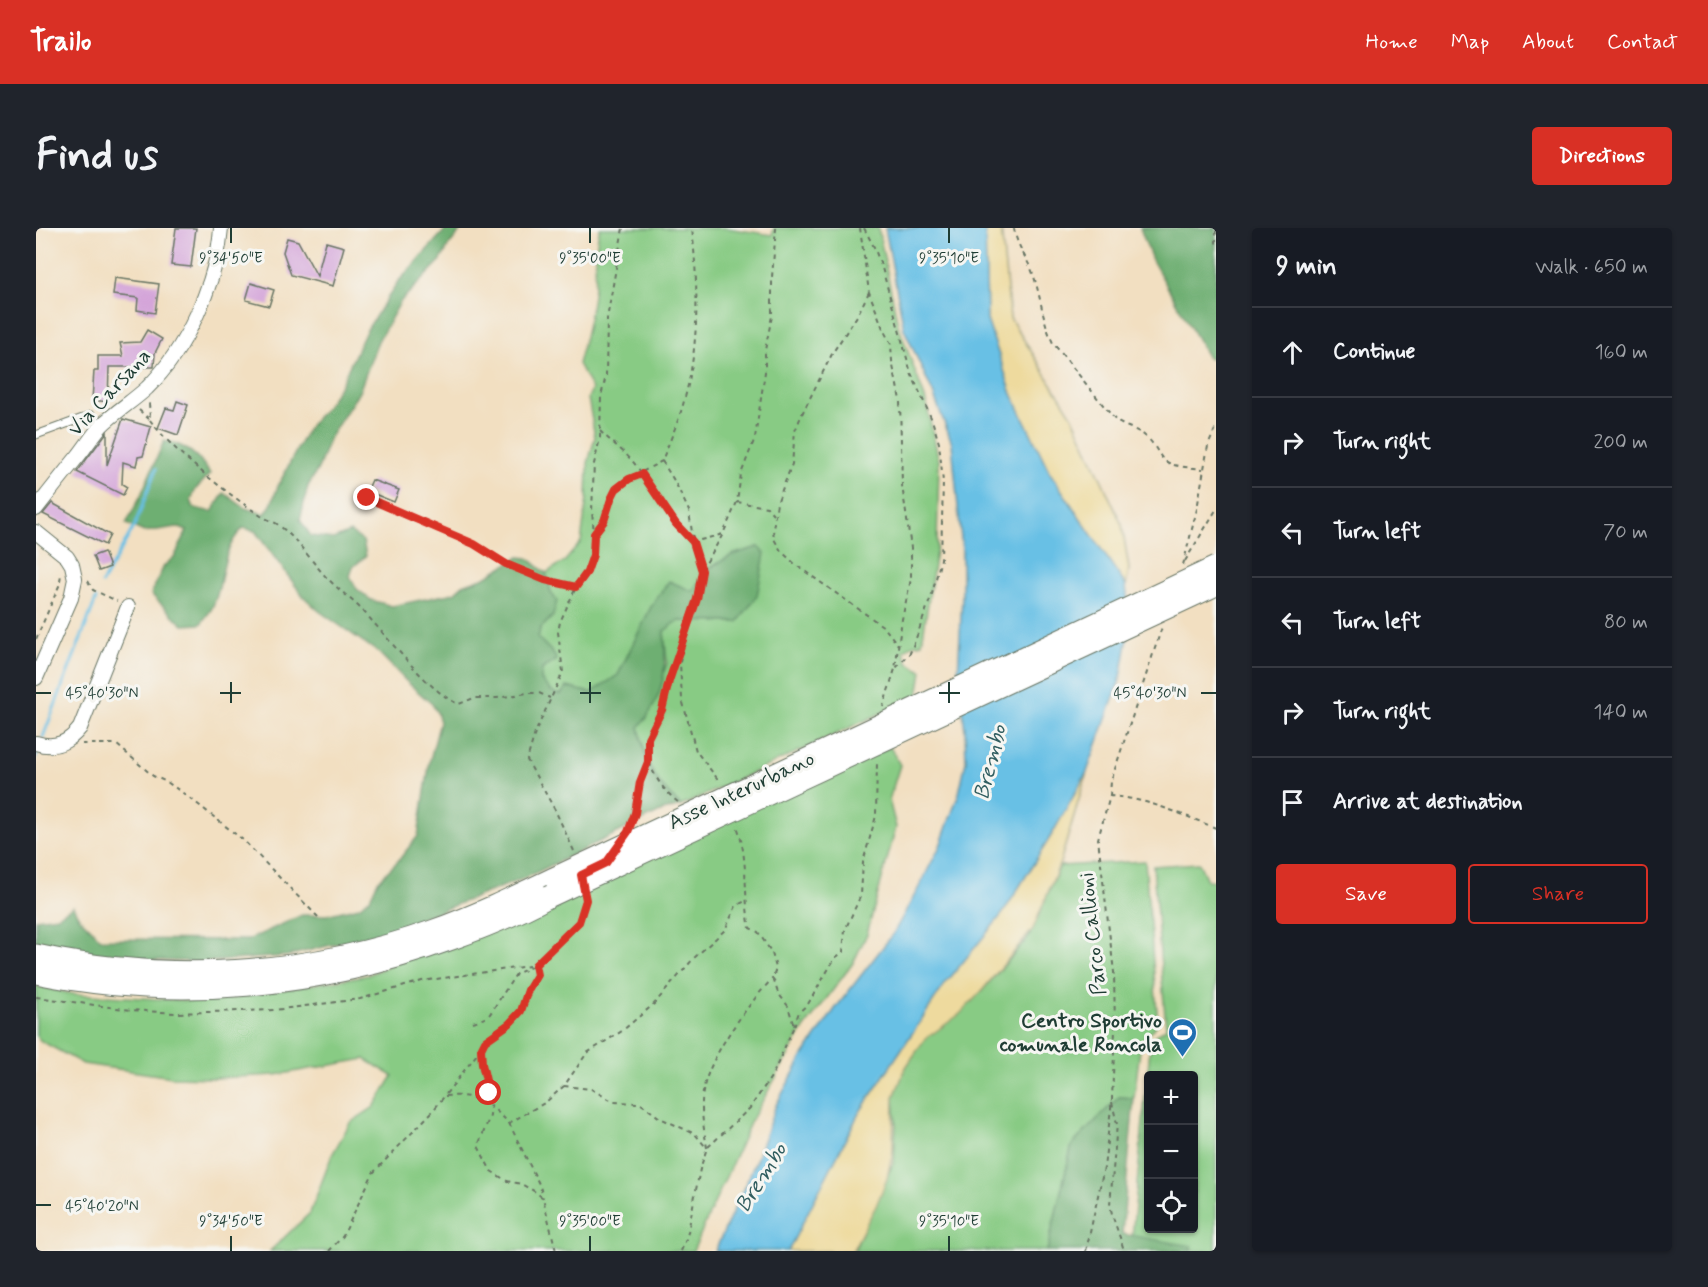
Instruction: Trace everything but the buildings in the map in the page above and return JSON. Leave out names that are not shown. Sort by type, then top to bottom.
[{"type":"highway","name":"Asse Interurbano","points":[[36,973],[77,981],[215,988],[270,984],[324,976],[391,960],[483,928],[551,887],[1216,567]]},
{"type":"highway","name":"Asse Interurbano","points":[[36,955],[95,966],[160,971],[226,971],[292,965],[344,956],[420,935],[551,887],[1216,585]]},
{"type":"street","name":"Via Carsana","points":[[36,509],[102,426],[154,380],[191,327],[211,281],[221,228]]},
{"type":"street","points":[[36,532],[67,557],[72,565],[75,579],[71,598],[36,678]]},
{"type":"street","points":[[36,743],[46,746],[61,744],[71,737],[84,722],[128,607]]},
{"type":"lane","points":[[36,435],[91,415],[102,426]]},
{"type":"path","points":[[577,856],[527,760],[535,733],[563,672],[558,632],[560,622],[576,587],[587,572],[593,555],[594,464],[600,431],[601,396],[606,376],[608,319],[623,228]]},
{"type":"path","points":[[594,534],[604,521],[616,489],[662,461],[684,402],[696,343],[696,272],[692,228]]},
{"type":"path","points":[[628,832],[635,813],[640,782],[648,762],[648,738],[662,710],[669,681],[697,599],[702,571],[723,534],[737,502],[741,474],[755,438],[765,372],[765,350],[772,316],[772,278],[777,228]]},
{"type":"path","points":[[860,228],[869,292],[891,344],[900,400],[902,485],[911,548],[911,579],[902,619],[895,669],[883,709]]},
{"type":"path","points":[[864,228],[882,268],[911,373],[932,420],[939,443],[943,482],[941,559],[932,594],[910,653],[895,669]]},
{"type":"path","points":[[1014,228],[1032,271],[1050,336],[1108,412],[1116,421],[1151,441],[1165,461],[1179,466],[1204,469]]},
{"type":"path","points":[[1216,230],[1216,246]]},
{"type":"path","points":[[869,292],[828,361],[795,431],[792,464],[774,515],[774,539],[781,551],[796,565],[884,627],[899,647]]},
{"type":"path","points":[[150,420],[159,433],[214,481],[262,517],[277,524],[290,536],[328,579],[361,608],[424,678],[447,698],[459,704],[474,698],[497,698],[527,693],[538,693],[550,698]]},
{"type":"path","points":[[600,431],[626,453],[676,524],[693,542]]},
{"type":"path","points":[[662,461],[689,511],[693,542],[702,571]]},
{"type":"path","points":[[354,491],[381,506],[474,544],[506,564],[545,580],[576,587]]},
{"type":"path","points":[[737,502],[767,507],[774,515]]},
{"type":"path","points":[[1183,564],[1216,510]]},
{"type":"path","points":[[693,542],[723,534]]},
{"type":"path","points":[[36,639],[58,586],[61,571]]},
{"type":"path","points":[[683,640],[680,663],[682,699],[696,751],[723,785]]},
{"type":"path","points":[[61,744],[116,744],[153,776],[167,782],[190,798],[243,840],[318,917]]},
{"type":"path","points":[[707,1148],[750,1108],[773,1074],[799,1012],[808,1004],[835,958],[843,952],[844,930],[861,895],[863,862],[876,816],[878,757]]},
{"type":"path","points":[[648,762],[667,793],[681,804]]},
{"type":"path","name":"Parco Callioni","points":[[1086,1251],[1104,1168],[1112,1099],[1115,1030],[1114,972],[1098,840],[1110,796],[1125,797],[1185,815],[1216,828]]},
{"type":"path","points":[[681,1251],[687,1237],[700,1169],[707,1148],[702,1120],[703,1093],[708,1071],[753,999],[773,978],[776,968],[772,953],[758,932],[750,928],[743,844],[736,824]]},
{"type":"path","points":[[473,1022],[488,1017],[516,974],[535,965],[579,922],[586,900],[584,891]]},
{"type":"path","points":[[509,1123],[546,1102],[564,1086],[587,1053],[622,1030],[654,1004],[694,958],[725,930],[736,906],[747,900]]},
{"type":"path","points":[[329,1251],[343,1236],[373,1173],[446,1096],[485,1041],[509,1024],[521,1011],[528,990],[537,975],[535,965]]},
{"type":"path","points":[[773,978],[778,993],[788,1006],[794,1026]]},
{"type":"path","points":[[481,1049],[491,1105],[490,1116],[478,1146],[491,1171],[507,1181],[521,1184],[543,1198]]},
{"type":"path","points":[[564,1086],[591,1089],[614,1102],[640,1103],[660,1118],[695,1134],[707,1148]]},
{"type":"path","points":[[446,1096],[480,1099],[491,1105],[509,1123],[540,1186],[556,1251]]},
{"type":"path","points":[[1112,1099],[1117,1124],[1110,1205],[1112,1218],[1118,1229],[1124,1251]]},
{"type":"green space","points":[[447,228],[463,228],[449,245],[441,260],[401,301],[378,341],[359,392],[330,437],[318,469],[308,486],[300,520],[311,536],[333,539],[350,532],[363,541],[366,556],[353,567],[350,576],[357,589],[371,600],[392,606],[454,593],[463,585],[485,577],[519,557],[528,558],[546,573],[551,593],[557,601],[553,616],[540,629],[538,638],[557,660],[542,669],[541,680],[551,691],[560,695],[567,687],[591,693],[618,675],[651,607],[669,581],[692,591],[711,567],[732,555],[758,547],[765,553],[757,596],[738,622],[678,621],[664,631],[665,657],[662,682],[654,705],[639,727],[644,752],[652,771],[663,788],[681,806],[660,812],[525,878],[388,931],[287,956],[204,962],[120,959],[36,946],[36,919],[58,916],[73,906],[78,916],[101,939],[248,940],[302,915],[326,915],[359,907],[370,898],[378,881],[418,836],[430,760],[440,722],[432,704],[379,653],[319,611],[303,596],[255,531],[243,528],[235,538],[226,557],[216,598],[201,624],[183,625],[151,594],[164,566],[175,556],[187,531],[177,527],[144,532],[126,524],[164,441],[191,452],[210,474],[196,489],[191,500],[194,508],[212,512],[224,493],[245,508],[265,514],[308,428],[326,407],[341,384],[366,331],[397,283]]},
{"type":"green space","points":[[600,228],[727,228],[772,235],[774,228],[878,228],[898,325],[925,398],[939,461],[937,545],[922,643],[912,645],[904,651],[908,663],[922,671],[918,696],[681,806],[663,788],[652,770],[644,751],[639,726],[647,718],[667,663],[664,631],[678,621],[738,622],[758,547],[732,555],[711,567],[692,591],[651,607],[618,675],[591,693],[567,687],[560,695],[551,691],[541,680],[542,669],[556,660],[538,639],[540,629],[553,616],[546,573],[565,561],[581,542],[587,498],[588,463],[595,437],[588,398],[592,389],[578,364],[591,309],[596,246]]},
{"type":"green space","points":[[1140,228],[1216,228],[1216,358],[1208,358],[1152,260]]},
{"type":"green space","points":[[890,747],[900,765],[889,800],[896,827],[867,934],[853,963],[801,1033],[750,1123],[693,1251],[270,1251],[310,1213],[332,1155],[350,1123],[374,1107],[393,1076],[365,1059],[276,1075],[214,1078],[172,1077],[83,1064],[36,1036],[36,986],[73,994],[211,1002],[368,975]]},
{"type":"green space","points":[[1145,861],[1158,1024],[1141,1041],[1134,1098],[1119,1097],[1072,1145],[1047,1251],[854,1251],[894,1161],[896,1123],[894,1097],[906,1067],[924,1040],[981,992],[1029,937],[1060,866]]},
{"type":"green space","name":"Centro Sportivo comunale Roncola","points":[[1199,863],[1207,880],[1216,881],[1216,1251],[1131,1248],[1144,1112],[1144,1233],[1198,1233],[1198,1071],[1148,1071],[1151,1038],[1166,1028],[1153,866]]},
{"type":"green space","points":[[1119,1097],[1134,1098],[1122,1234],[1192,1246],[1191,1251],[1047,1251],[1072,1145]]},
{"type":"sand","points":[[985,228],[1001,228],[1010,318],[1073,417],[1122,525],[1129,569],[1126,586],[1050,473],[1012,394],[987,320]]},
{"type":"sand","points":[[1087,772],[1060,863],[1033,929],[960,1014],[924,1040],[906,1067],[894,1097],[893,1150],[887,1179],[876,1206],[852,1251],[788,1251],[859,1113],[945,984],[1003,913]]},
{"type":"water","name":"Brembo","points":[[885,228],[985,228],[987,320],[1012,394],[1050,473],[1126,586],[1130,626],[1121,677],[1087,772],[1003,913],[945,984],[859,1113],[788,1251],[715,1251],[755,1163],[776,1105],[803,1056],[835,1009],[893,934],[918,889],[940,846],[959,793],[966,761],[965,730],[958,673],[962,550],[952,443],[933,393],[904,329]]},
{"type":"waterway","points":[[102,583],[135,525],[156,469]]},
{"type":"waterway","points":[[43,737],[96,599]]},
{"type":"place","name":"Centro Sportivo comunale Roncola","points":[[1183,1058]]},
{"type":"route","points":[[367,498],[381,506],[474,544],[506,564],[545,580],[576,587],[587,572],[593,555],[594,534],[604,521],[616,489],[629,479],[642,474],[676,524],[693,542],[702,571],[697,599],[669,681],[662,710],[648,738],[648,762],[640,782],[635,813],[628,832],[606,863],[581,875],[586,900],[579,922],[535,965],[537,975],[528,990],[521,1011],[509,1024],[496,1031],[485,1041],[481,1049],[482,1064],[489,1093]]}]
